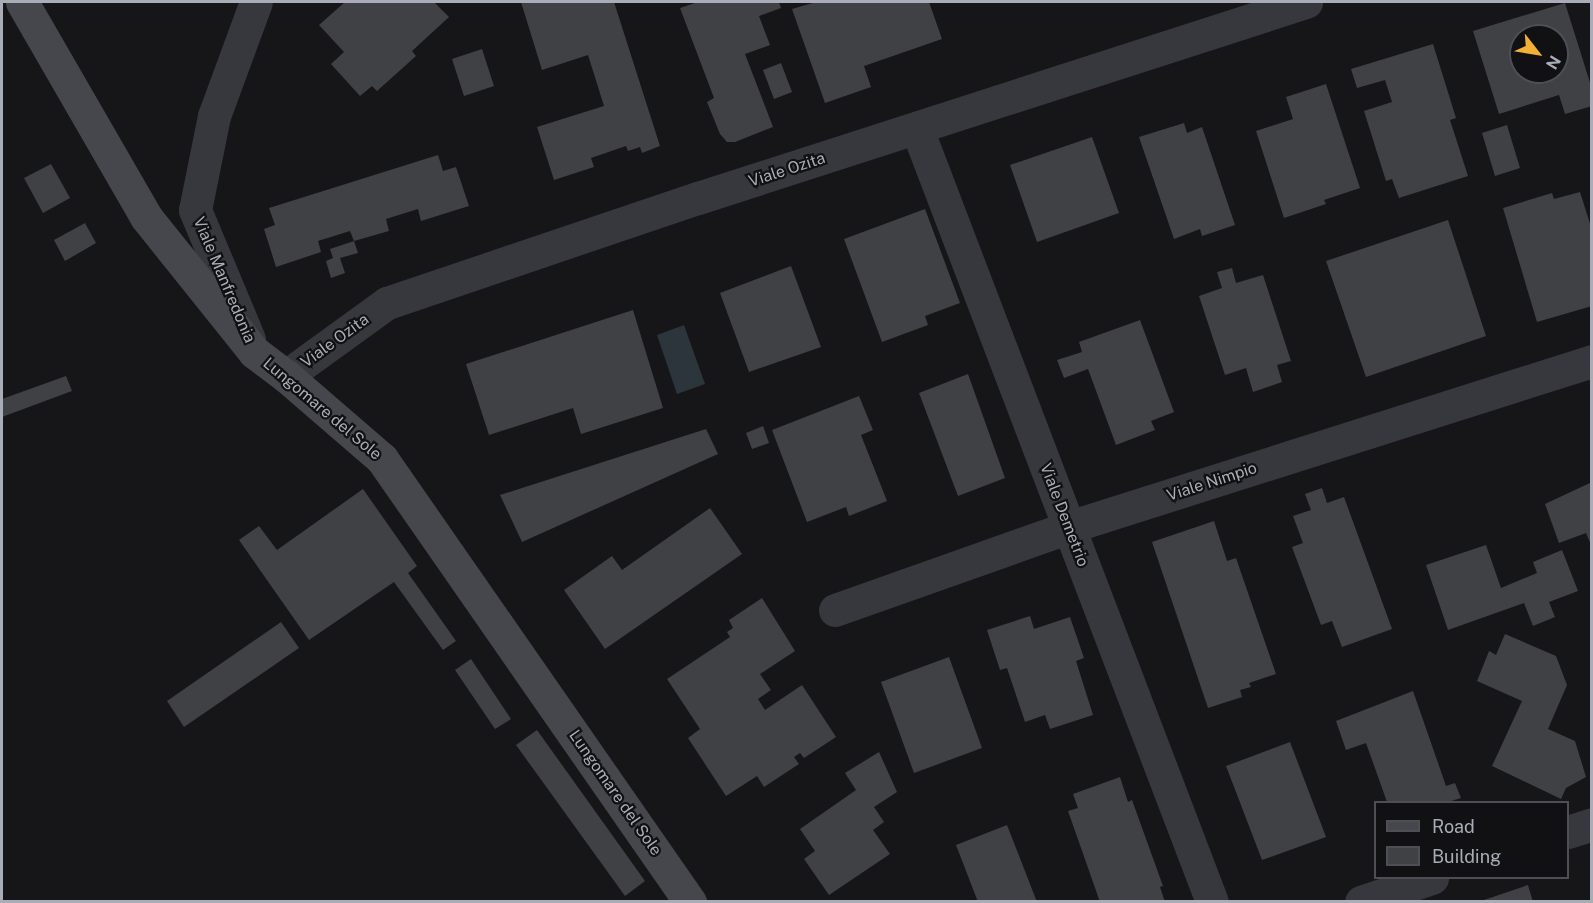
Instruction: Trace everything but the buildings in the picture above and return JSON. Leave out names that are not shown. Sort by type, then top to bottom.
[{"type":"street","name":"Lungomare del Sole","points":[[22,2],[147,217],[254,352],[286,376],[382,459],[690,902]]},
{"type":"street","name":"Viale Manfredonia","points":[[254,352],[195,210],[214,116],[256,2]]},
{"type":"street","name":"Viale Ozita","points":[[286,376],[387,303],[698,198],[1306,2]]},
{"type":"street","name":"Viale Demetrio","points":[[917,129],[1212,902]]},
{"type":"street","name":"Viale Nimpio","points":[[835,610],[1069,527],[1592,361]]},
{"type":"street","points":[[1569,832],[1592,824]]},
{"type":"street","points":[[1361,902],[1429,879]]},
{"type":"shaded area","points":[[684,325],[705,384],[677,394],[657,335]]}]
